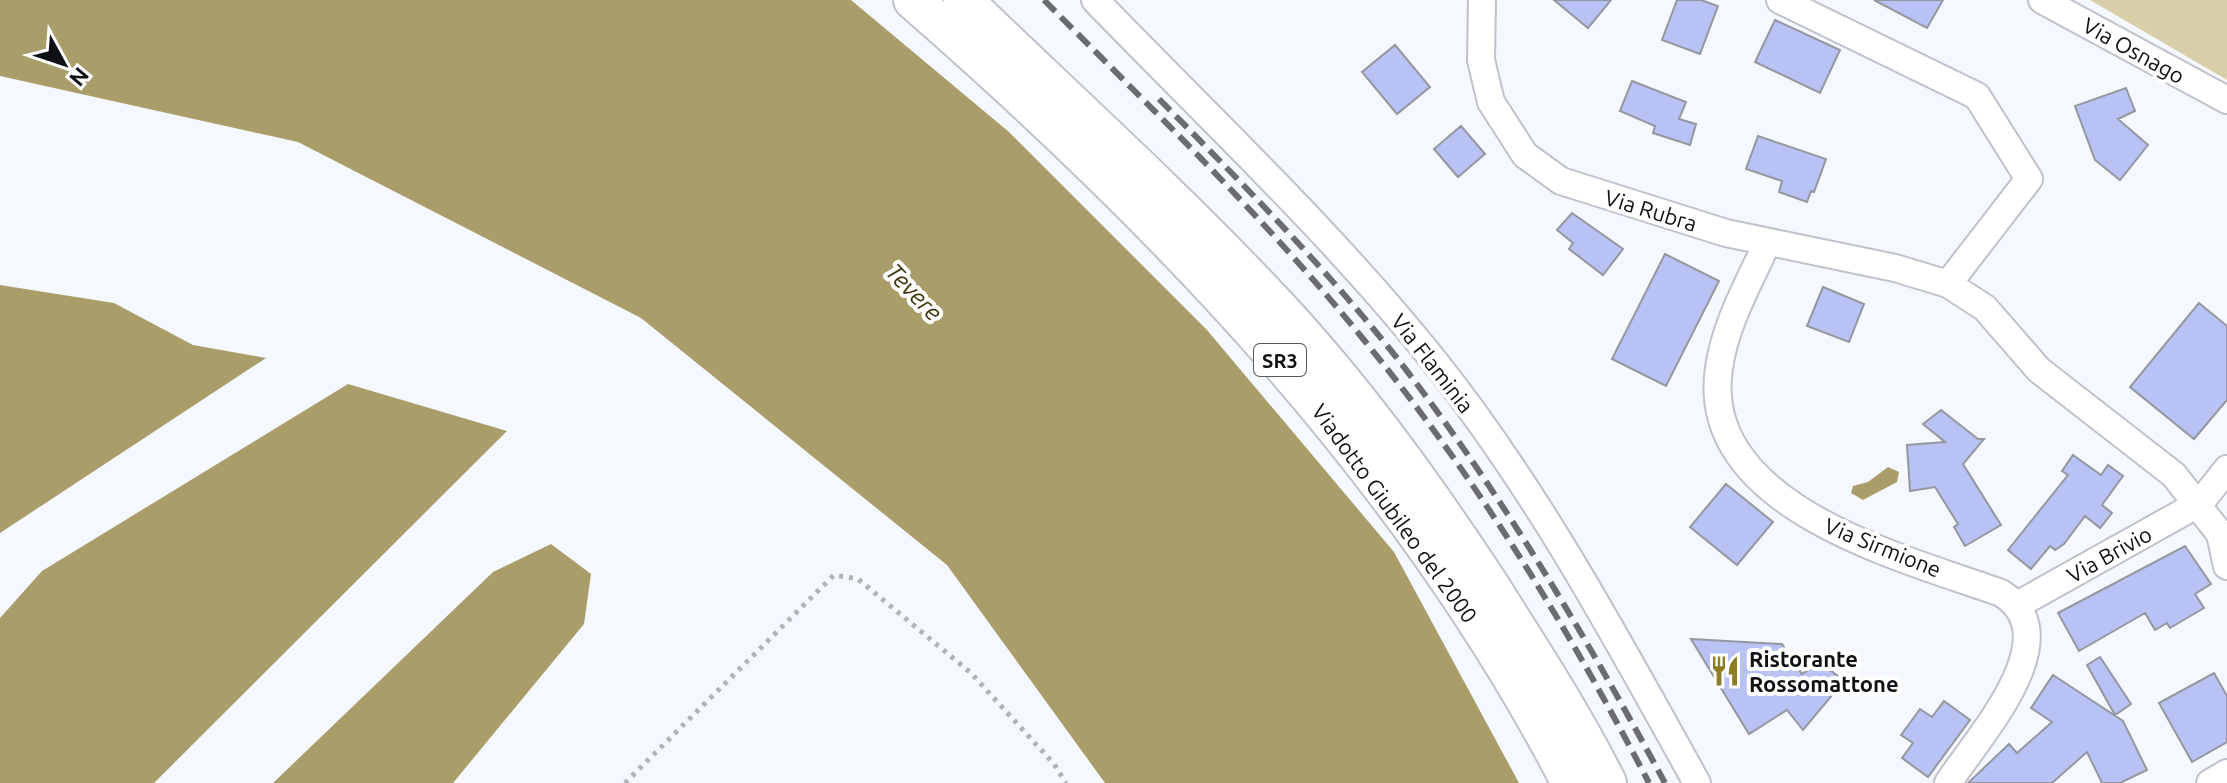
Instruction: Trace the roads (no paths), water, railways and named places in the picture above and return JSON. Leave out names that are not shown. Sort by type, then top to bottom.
[{"type":"highway","name":"Viadotto Giubileo del 2000","points":[[913,0],[1118,191],[1218,292],[1305,389],[1425,547],[1504,666],[1571,783]]},
{"type":"highway","name":"Viadotto Giubileo del 2000","points":[[963,0],[1230,257],[1286,317],[1373,422],[1463,545],[1525,640],[1607,783]]},
{"type":"street","name":"Via Flaminia","points":[[1095,0],[1374,290],[1432,359],[1536,503],[1697,783]]},
{"type":"street","name":"Via Rubra","points":[[1482,0],[1480,40],[1484,84],[1506,131],[1525,155],[1561,181],[1767,243],[1895,268],[1948,284],[1985,308],[2039,370],[2174,475],[2200,503],[2220,534],[2227,566]]},
{"type":"street","points":[[1780,0],[1977,96],[2029,179],[1948,284]]},
{"type":"street","name":"Via Osnago","points":[[2042,0],[2227,100]]},
{"type":"street","name":"Via Sirmione","points":[[1767,243],[1730,325],[1718,370],[1722,417],[1741,460],[1771,491],[1829,529],[2001,593],[2019,604]]},
{"type":"street","points":[[2200,503],[2227,469]]},
{"type":"street","name":"Via Brivio","points":[[2019,604],[2200,503]]},
{"type":"street","points":[[1948,783],[1970,749],[2002,711],[2029,629],[2019,604]]},
{"type":"street","points":[[2210,783],[2227,773]]},
{"type":"water","name":"Tevere","points":[[0,0],[851,0],[1009,132],[1207,330],[1394,552],[1519,783],[1105,783],[947,565],[641,318],[298,142],[0,76]]},
{"type":"water","points":[[0,285],[114,303],[193,345],[266,358],[0,533]]},
{"type":"water","points":[[348,384],[507,431],[154,783],[0,783],[0,618],[42,571]]},
{"type":"water","points":[[1888,467],[1899,472],[1897,482],[1863,500],[1851,493],[1853,486],[1868,482]]},
{"type":"water","points":[[551,544],[591,574],[584,624],[453,783],[273,783],[493,572]]},
{"type":"railway","points":[[1044,0],[1288,251],[1405,392],[1482,499],[1553,610],[1649,783]]},
{"type":"railway","points":[[1159,99],[1309,255],[1432,404],[1538,562],[1665,783]]},
{"type":"place","name":"Ristorante Rossomattone","points":[[1725,671]]}]
